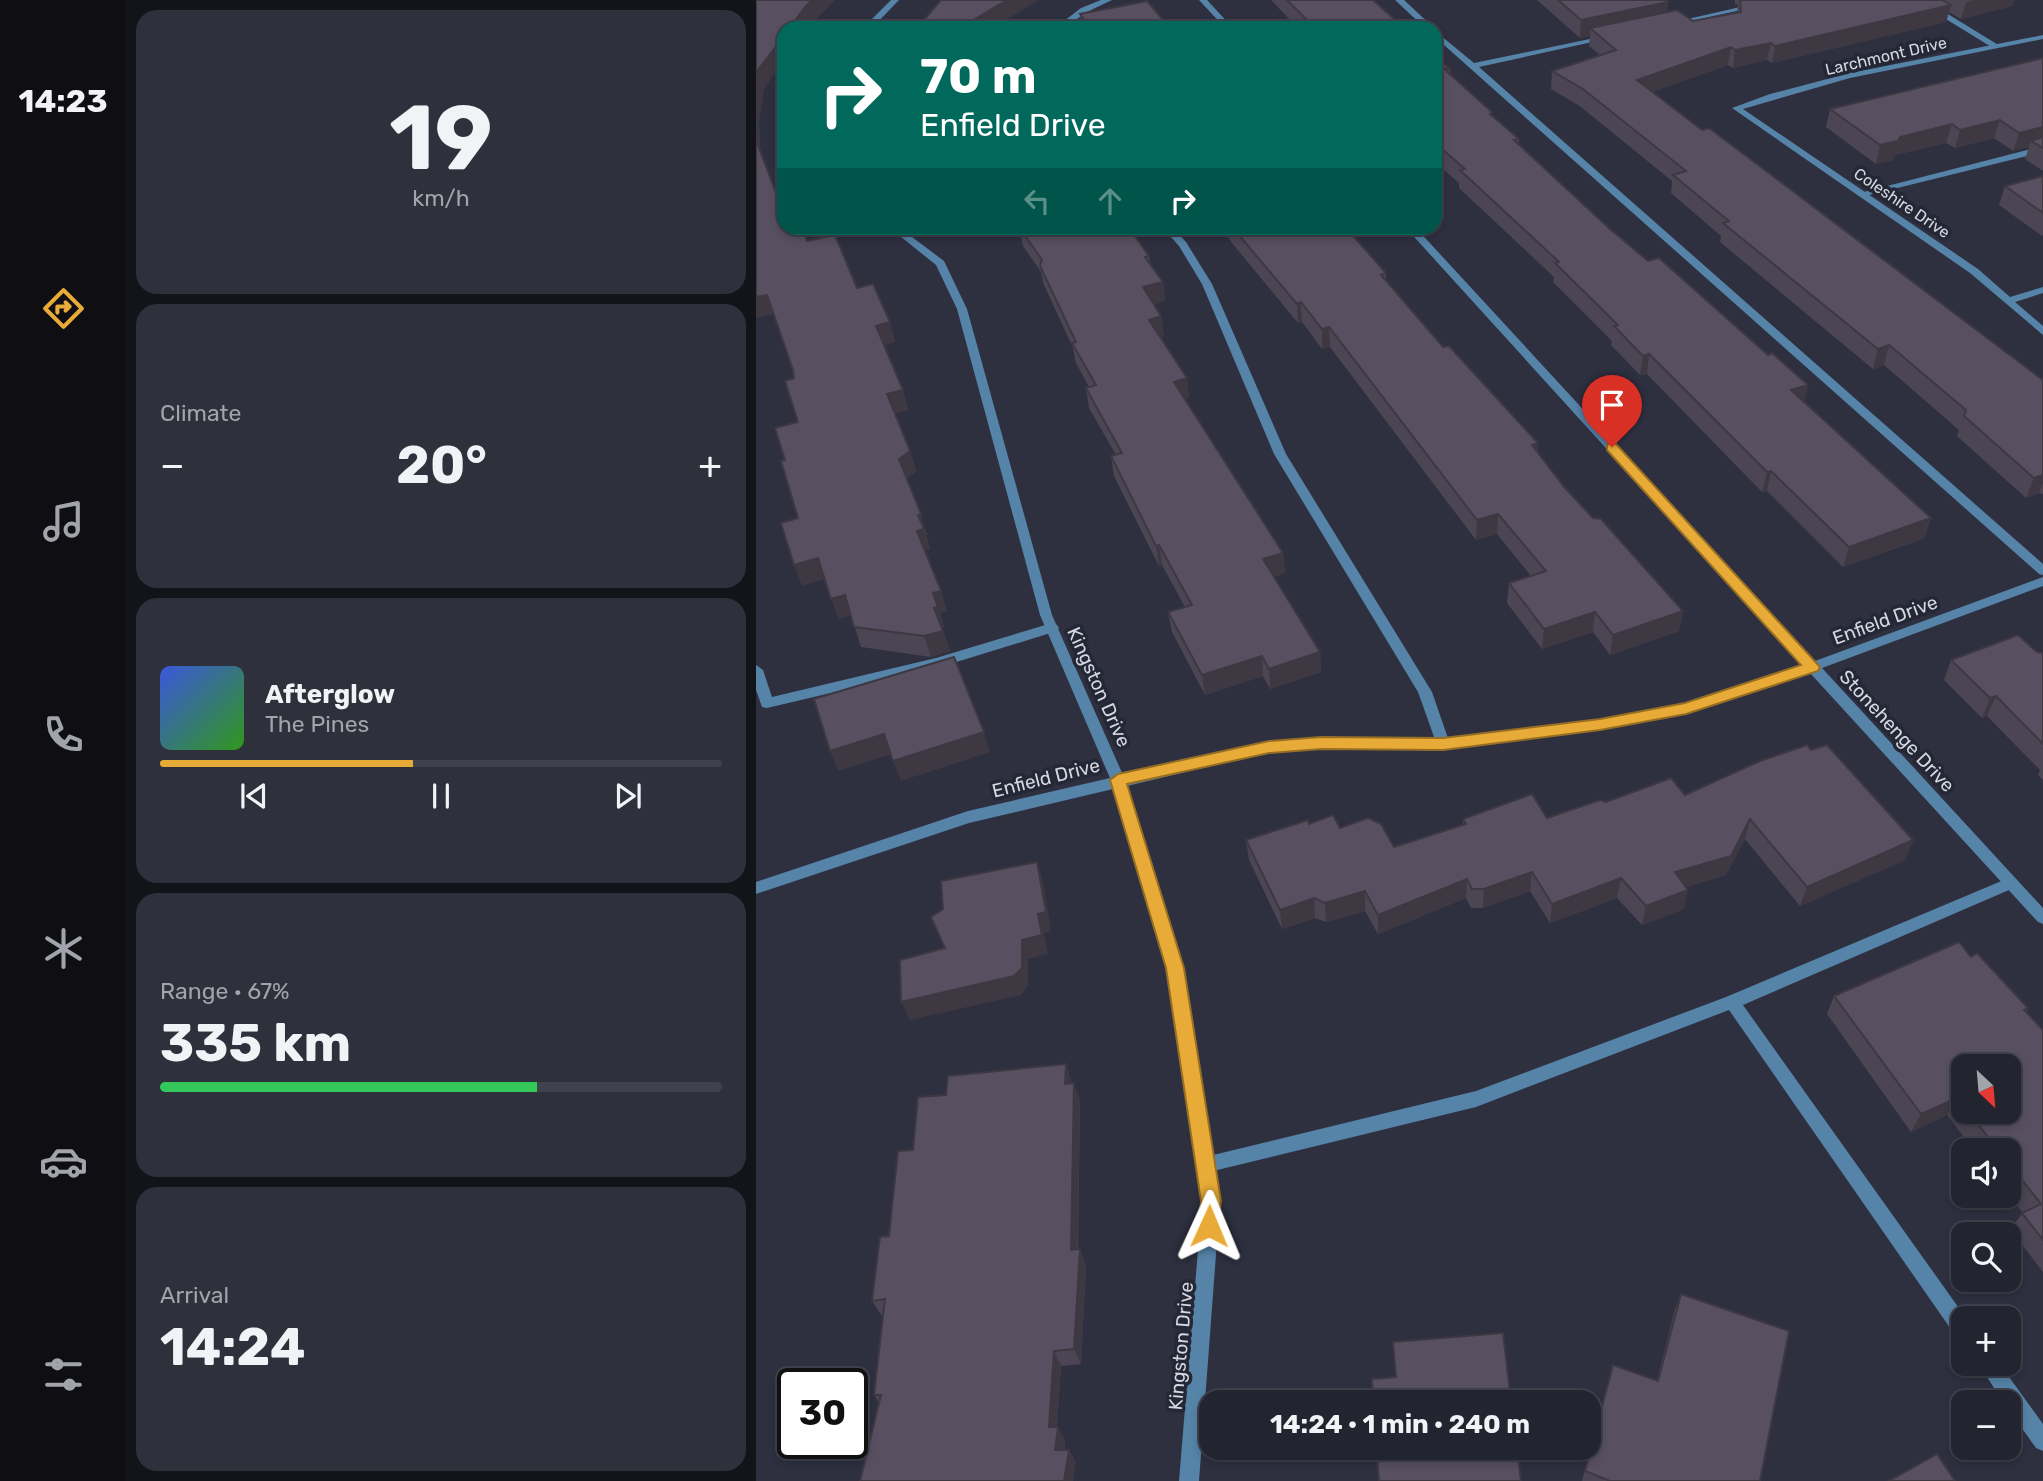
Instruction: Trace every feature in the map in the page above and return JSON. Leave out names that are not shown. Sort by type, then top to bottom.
[{"type":"street","points":[[874,21],[895,0]]},
{"type":"street","points":[[1069,21],[1084,10],[1108,0]]},
{"type":"street","points":[[1203,0],[1222,21]]},
{"type":"street","points":[[1399,0],[1422,21]]},
{"type":"street","points":[[1661,26],[1782,0]]},
{"type":"street","points":[[1919,0],[1996,46]]},
{"type":"street","points":[[1473,66],[1620,34]]},
{"type":"street","name":"Larchmont Drive","points":[[1736,108],[1809,87],[2043,37]]},
{"type":"street","points":[[1442,39],[2043,571]]},
{"type":"street","name":"Coleshire Drive","points":[[1736,108],[1974,271],[2043,332]]},
{"type":"street","points":[[1861,194],[2043,149]]},
{"type":"street","name":"Kingston Drive","points":[[904,235],[940,263],[962,309],[1052,628],[1118,780],[1175,968],[1211,1201],[1189,1481]]},
{"type":"street","points":[[1175,235],[1208,284],[1280,454],[1425,692],[1443,744]]},
{"type":"street","name":"Stonehenge Drive","points":[[1417,235],[2043,918]]},
{"type":"street","points":[[2008,301],[2043,290]]},
{"type":"street","name":"Enfield Drive","points":[[756,888],[968,817],[1269,747],[1321,743],[1443,744],[1600,724],[1686,708],[1812,667],[2043,581]]},
{"type":"street","points":[[756,670],[767,704],[937,663],[1052,628]]},
{"type":"street","points":[[1205,1165],[1476,1099],[1732,1002],[2011,883]]},
{"type":"street","points":[[1732,1002],[1951,1313]]},
{"type":"street","points":[[1996,1376],[2043,1441]]},
{"type":"building","points":[[756,0],[812,0],[795,21],[777,21],[777,45],[758,70],[756,83]]},
{"type":"building","points":[[941,0],[1007,0],[972,21],[923,21]]},
{"type":"building","points":[[1287,0],[1373,0],[1396,21],[1308,21]]},
{"type":"building","points":[[1558,0],[1665,0],[1668,2],[1581,20]]},
{"type":"building","points":[[1740,0],[1942,0],[1951,5],[1775,46],[1771,43],[1735,50],[1731,47],[1637,80],[1702,130],[1709,128],[2043,380],[2043,475],[2034,478],[1964,416],[1966,410],[1889,345],[1878,349],[1723,223],[1729,221],[1673,175],[1686,171],[1583,89],[1552,71],[1616,50],[1590,28],[1677,10],[1693,21],[1741,12]]},
{"type":"building","points":[[1147,1],[1164,21],[1086,21],[1080,14]]},
{"type":"building","points":[[2043,58],[2043,127],[2019,133],[2000,120],[1960,130],[1952,124],[1880,145],[1830,109]]},
{"type":"building","points":[[1442,62],[1450,69],[1443,68],[1519,139],[1514,140],[1610,229],[1648,261],[1659,258],[1768,355],[1772,353],[1808,385],[1791,390],[1931,518],[1849,547],[1771,471],[1767,472],[1649,354],[1643,356],[1614,326],[1618,325],[1555,263],[1559,262],[1460,170],[1465,169],[1442,149]]},
{"type":"building","points":[[2043,137],[2043,148],[2031,141]]},
{"type":"building","points":[[756,140],[777,195],[777,235],[805,235],[807,241],[835,235],[857,288],[873,284],[890,322],[876,326],[903,390],[887,394],[910,451],[899,459],[921,514],[918,515],[924,529],[917,531],[941,591],[933,593],[938,607],[934,608],[943,631],[924,636],[854,627],[845,595],[831,599],[818,558],[794,565],[781,523],[798,518],[781,461],[785,460],[775,428],[798,422],[785,381],[794,378],[793,370],[767,295],[756,297]]},
{"type":"building","points":[[2043,176],[2043,213],[2005,186]]},
{"type":"building","points":[[1025,235],[1134,235],[1149,256],[1145,257],[1163,282],[1143,287],[1161,316],[1149,320],[1187,378],[1174,382],[1283,553],[1263,559],[1320,652],[1269,669],[1262,656],[1202,675],[1168,612],[1192,605],[1159,545],[1156,546],[1111,456],[1122,453],[1086,388],[1096,385],[1072,343],[1076,342],[1040,266],[1042,260]]},
{"type":"building","points":[[1239,235],[1352,235],[1386,273],[1381,275],[1443,347],[1449,346],[1538,443],[1532,445],[1565,488],[1593,518],[1601,519],[1683,611],[1613,635],[1595,612],[1544,629],[1509,583],[1546,571],[1498,514],[1477,520],[1329,327],[1322,329],[1301,302],[1297,304]]},
{"type":"building","points":[[2018,635],[2037,652],[2043,653],[2043,744],[1996,696],[1990,698],[1951,660]]},
{"type":"building","points":[[954,657],[984,732],[893,761],[884,734],[830,751],[814,699]]},
{"type":"building","points":[[1807,745],[1811,750],[1827,745],[1913,840],[1807,887],[1750,819],[1731,856],[1675,872],[1688,890],[1646,906],[1621,878],[1552,904],[1532,872],[1484,889],[1472,889],[1467,879],[1378,915],[1365,891],[1325,903],[1314,898],[1280,910],[1246,840],[1333,815],[1340,828],[1368,818],[1381,824],[1394,847],[1466,824],[1463,819],[1532,794],[1547,818],[1600,800],[1606,802],[1671,778],[1685,795],[1760,761]]},
{"type":"building","points":[[1037,862],[1046,912],[1038,914],[1042,935],[1022,940],[1022,968],[1014,976],[901,1002],[900,960],[945,948],[931,917],[943,909],[941,881]]},
{"type":"building","points":[[1959,942],[1971,957],[1977,953],[2028,1008],[2024,1010],[2043,1030],[2043,1240],[2022,1213],[2041,1204],[2021,1178],[2021,1138],[1989,1138],[1978,1124],[2021,1124],[2021,1054],[1951,1054],[1951,1101],[1921,1114],[1834,996]]},
{"type":"building","points":[[1066,1064],[1065,1084],[1074,1083],[1071,1250],[1080,1249],[1074,1349],[1054,1351],[1049,1427],[1058,1427],[1055,1450],[1069,1450],[1064,1481],[860,1481],[865,1459],[868,1459],[868,1448],[881,1395],[874,1395],[885,1299],[872,1301],[880,1237],[889,1236],[898,1151],[913,1150],[918,1097],[946,1095],[948,1076]]},
{"type":"building","points":[[1681,1294],[1789,1331],[1760,1481],[1610,1481],[1585,1471],[1588,1460],[1601,1460],[1601,1410],[1613,1365],[1658,1381]]},
{"type":"building","points":[[1503,1333],[1510,1390],[1372,1390],[1372,1379],[1396,1377],[1393,1342]]},
{"type":"building","points":[[1937,1454],[1955,1481],[1889,1481]]},
{"type":"building","points":[[1377,1460],[1519,1460],[1521,1481],[1379,1481]]},
{"type":"route","points":[[1209,1226],[1211,1201],[1175,968],[1118,780],[1269,747],[1321,743],[1443,744],[1600,724],[1686,708],[1812,667],[1612,447]]}]
